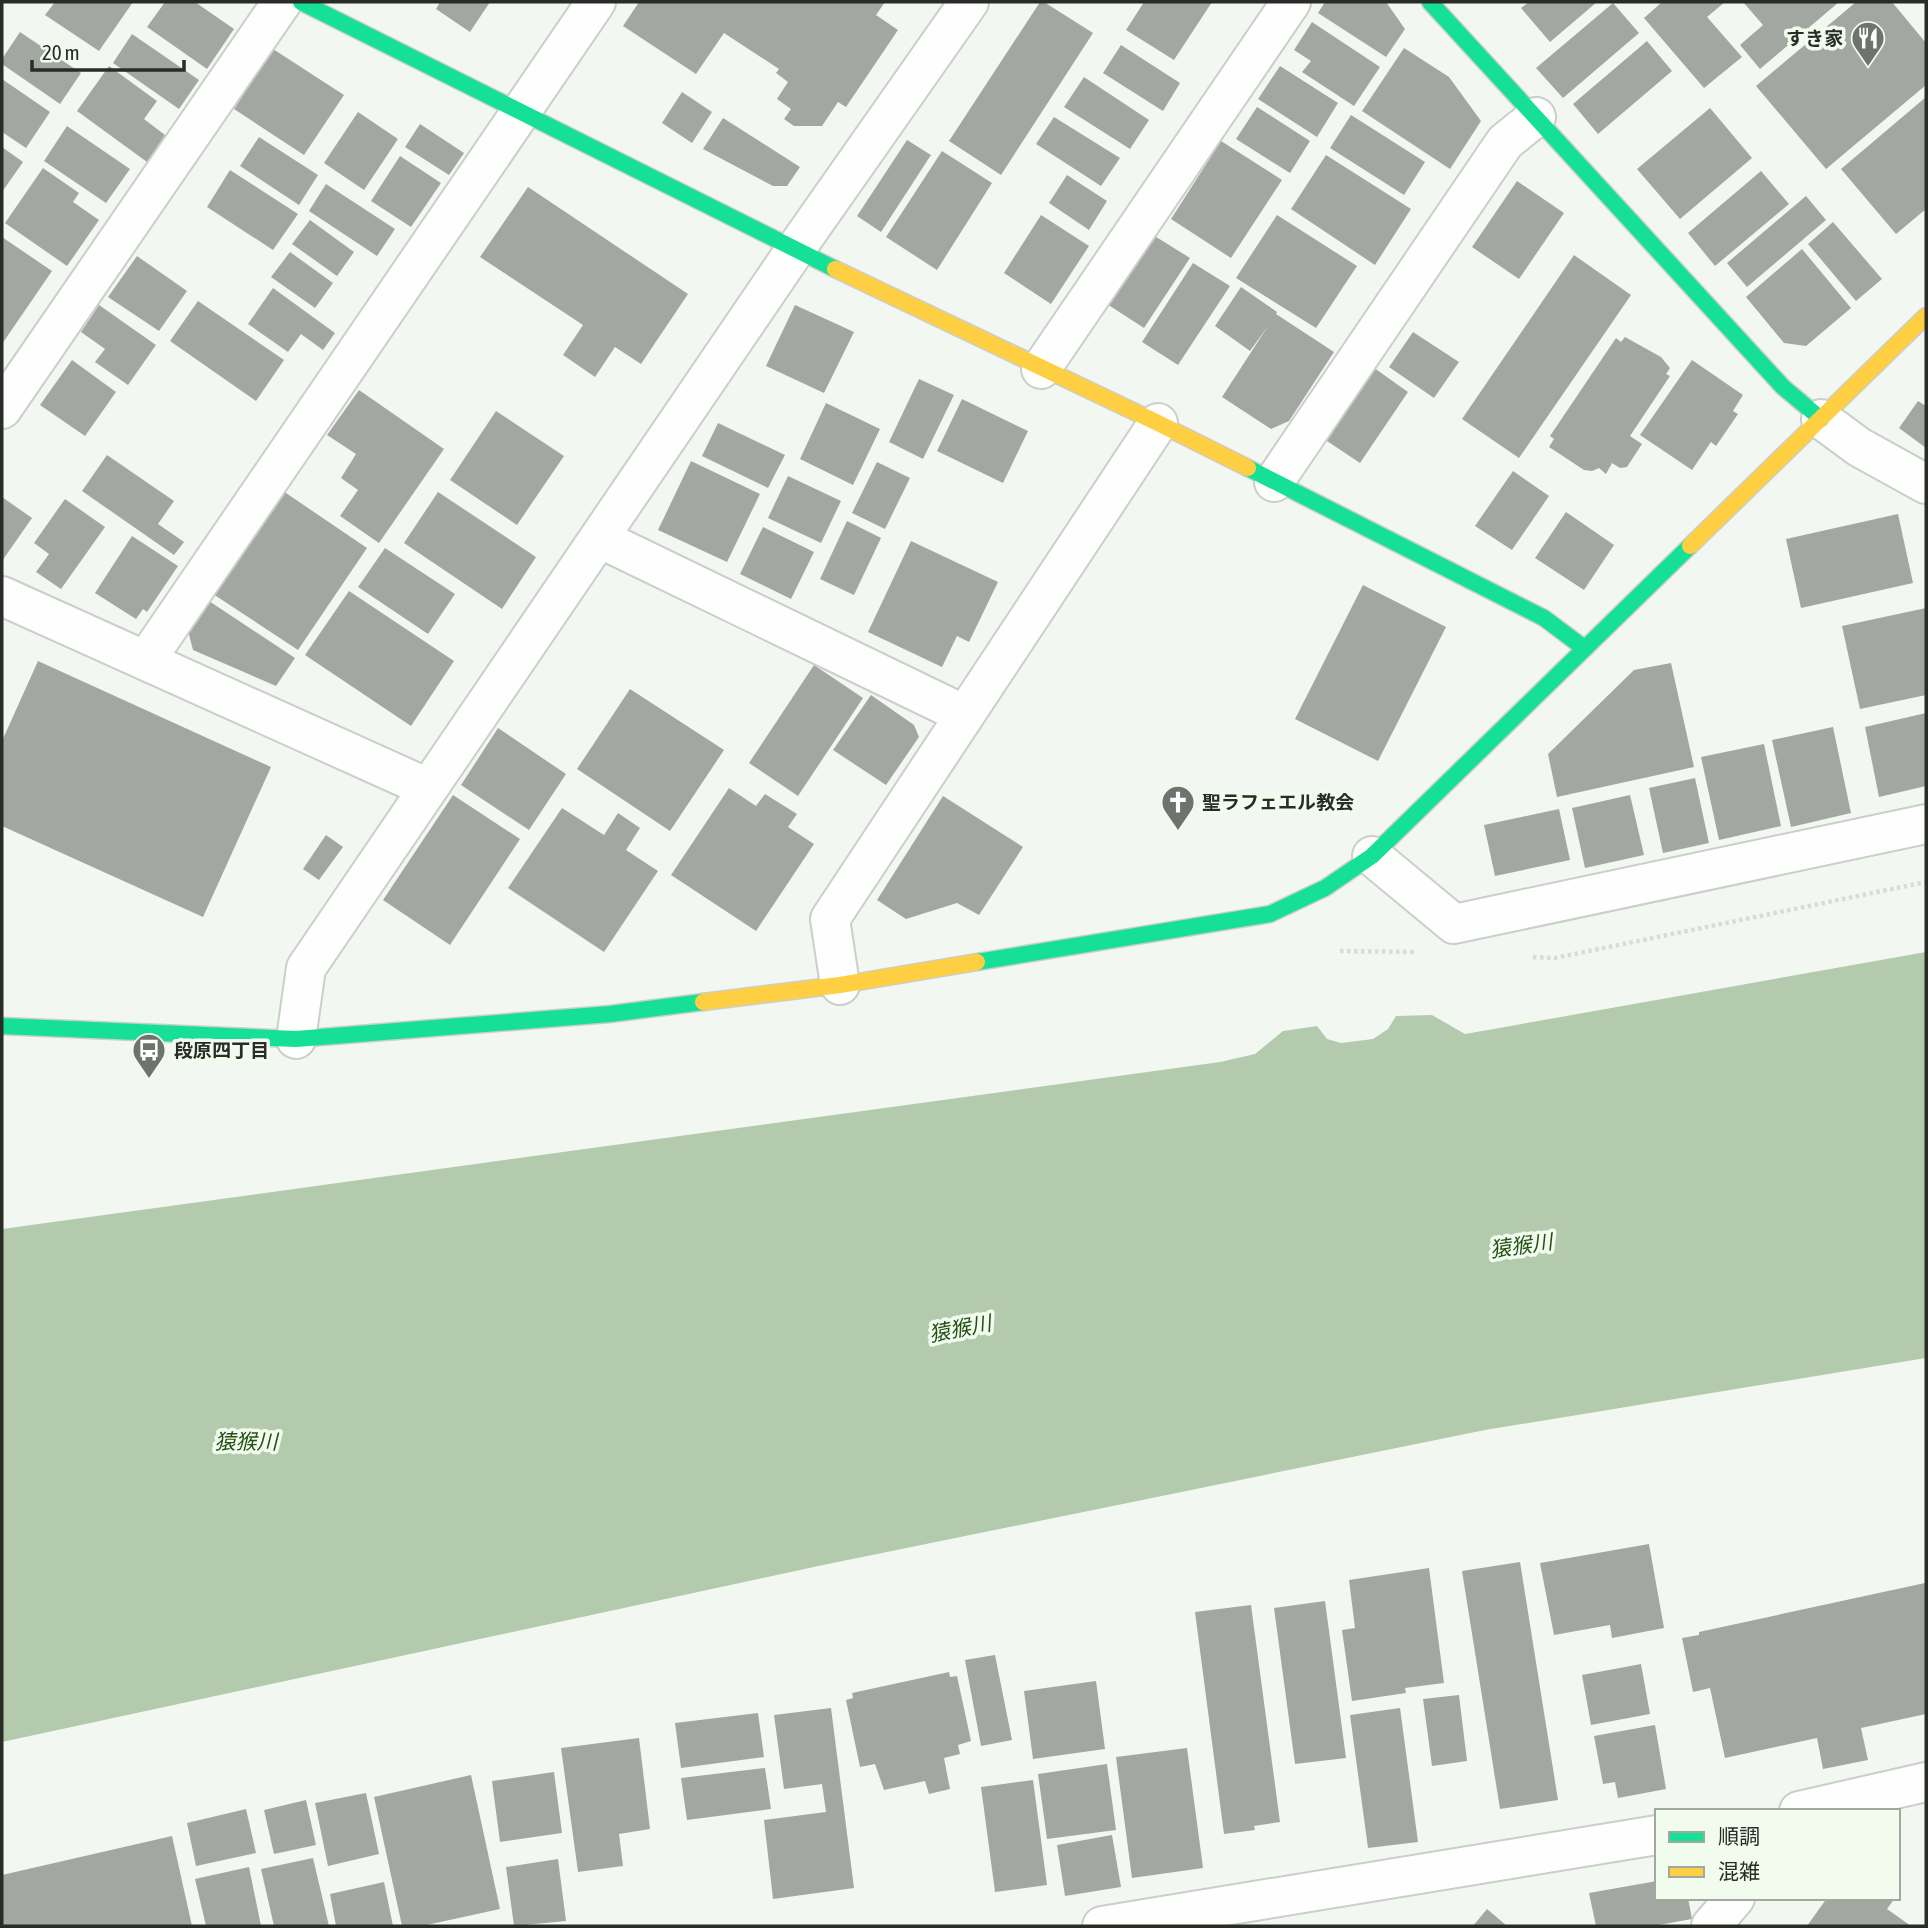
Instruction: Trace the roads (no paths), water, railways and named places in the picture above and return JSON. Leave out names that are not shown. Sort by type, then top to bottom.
[{"type":"street","points":[[2,409],[282,2]]},
{"type":"street","points":[[300,2],[795,250],[1158,423],[1544,618],[1584,648]]},
{"type":"street","points":[[146,660],[596,2]]},
{"type":"street","points":[[296,1039],[306,968],[795,250],[969,2]]},
{"type":"street","points":[[1041,369],[1291,2]]},
{"type":"street","points":[[1430,2],[1783,387],[1859,447],[1926,484]]},
{"type":"street","points":[[1274,482],[1505,142],[1536,117]]},
{"type":"street","points":[[2,1026],[296,1039],[610,1014],[840,985],[1270,914],[1325,888],[1372,856],[1926,316]]},
{"type":"street","points":[[840,985],[830,919],[1158,423]]},
{"type":"street","points":[[599,538],[965,715]]},
{"type":"street","points":[[2,596],[428,788]]},
{"type":"street","points":[[1372,856],[1454,923],[1926,824]]},
{"type":"street","points":[[1808,1809],[1926,1782]]},
{"type":"street","points":[[1101,1926],[1655,1835]]},
{"type":"street","points":[[1712,1926],[1733,1900]]},
{"type":"water","name":"猿猴川","points":[[1926,952],[1926,1358],[1485,1430],[823,1565],[2,1742],[2,1229],[1220,1062],[1255,1054],[1283,1031],[1317,1026],[1327,1039],[1341,1043],[1373,1039],[1388,1029],[1396,1016],[1432,1015],[1465,1034]]},
{"type":"place","name":"すき家","points":[[1868,68]]},
{"type":"place","name":"聖ラフェエル教会","points":[[1178,832]]},
{"type":"place","name":"段原四丁目","points":[[149,1080]]}]
